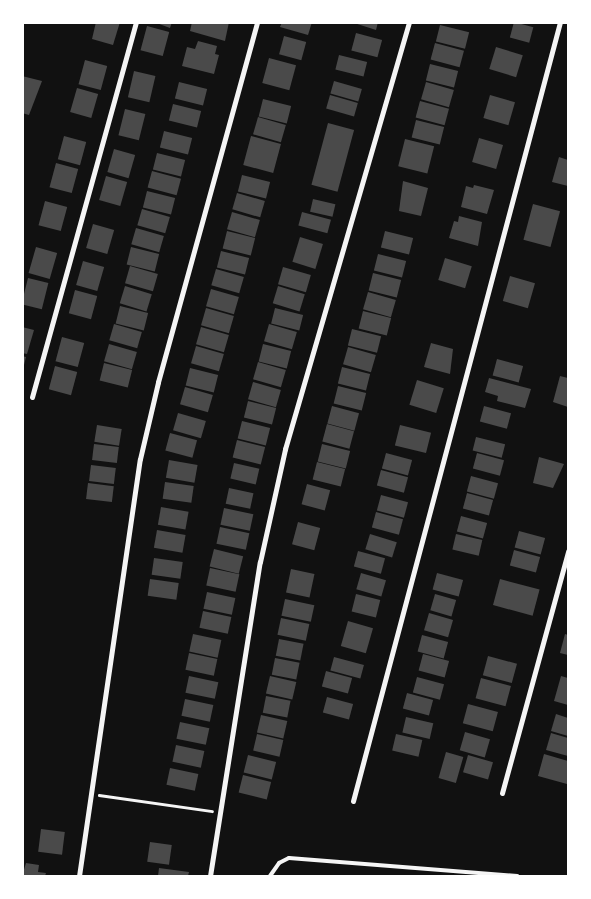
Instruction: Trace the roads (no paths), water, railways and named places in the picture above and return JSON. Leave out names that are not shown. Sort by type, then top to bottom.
[{"type":"street","points":[[32,397],[136,22]]},
{"type":"street","points":[[79,876],[140,459],[158,382],[257,22]]},
{"type":"street","points":[[210,876],[260,562],[284,449],[409,22]]},
{"type":"street","points":[[353,801],[560,22]]},
{"type":"street","points":[[502,793],[568,551]]},
{"type":"lane","points":[[270,876],[279,862],[290,858],[517,876]]},
{"type":"lane","points":[[436,876],[437,871]]}]
